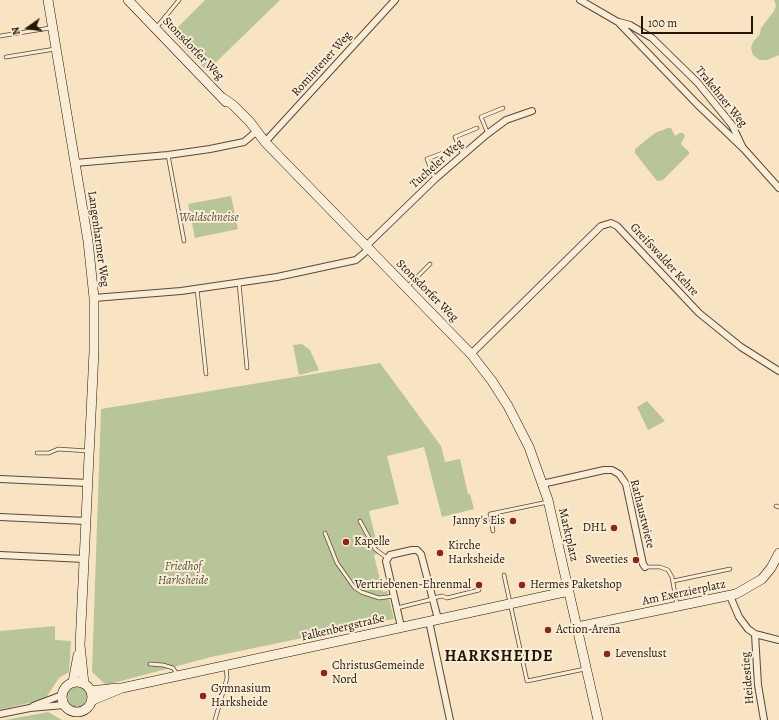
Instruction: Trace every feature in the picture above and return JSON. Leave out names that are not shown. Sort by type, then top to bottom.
[{"type":"main road","name":"Langenharmer Weg","points":[[48,0],[90,257],[94,298],[94,335],[85,559],[80,645],[73,682],[65,688],[62,695]]},
{"type":"main road","name":"Stonsdorfer Weg","points":[[128,0],[223,98],[233,105],[259,136],[471,354],[492,381],[514,416],[529,447],[542,484]]},
{"type":"main road","name":"Marktplatz","points":[[542,484],[548,502],[598,720]]},
{"type":"main road","name":"Am Exerzierplatz","points":[[577,627],[730,596],[747,589],[762,578],[771,568],[779,553]]},
{"type":"main road","name":"Falkenbergstraße","points":[[91,691],[122,688],[179,677],[569,591]]},
{"type":"main road","name":"Langenharmer Weg","points":[[80,645],[84,684]]},
{"type":"main road","points":[[62,695],[64,705],[73,716],[78,713],[84,715],[92,700],[91,691],[84,684],[73,682]]},
{"type":"main road","name":"Falkenbergstraße","points":[[92,700],[122,688]]},
{"type":"street","name":"Romintener Weg","points":[[75,163],[168,155],[244,142],[259,136],[396,0]]},
{"type":"street","name":"Trakehner Weg","points":[[580,0],[618,22],[697,104],[744,149],[779,188]]},
{"type":"street","name":"Trakehner Weg","points":[[618,22],[630,25],[652,38],[698,83],[732,125],[744,149]]},
{"type":"street","name":"Tucheler Weg","points":[[367,248],[435,179],[488,134],[509,118],[532,111]]},
{"type":"street","name":"Greifswalder Kehre","points":[[471,354],[601,226],[609,222],[617,226],[699,313],[732,340],[779,371]]},
{"type":"street","points":[[94,298],[197,289],[238,283],[357,260],[367,248]]},
{"type":"street","name":"Rathaustwiete","points":[[542,484],[604,470],[612,470],[619,474],[626,484],[643,564],[645,567]]},
{"type":"street","points":[[0,479],[88,483]]},
{"type":"street","points":[[0,517],[86,521]]},
{"type":"street","points":[[401,627],[386,564],[387,558],[392,554],[412,550],[419,551],[433,599],[433,620],[450,720]]},
{"type":"street","points":[[0,555],[85,559]]},
{"type":"street","points":[[730,596],[742,622],[748,629],[755,634],[779,640]]},
{"type":"street","name":"Heidestieg","points":[[755,634],[758,685],[764,720]]},
{"type":"street","points":[[30,708],[62,695]]},
{"type":"street","points":[[0,714],[30,708],[64,705]]},
{"type":"lane","points":[[156,28],[179,0]]},
{"type":"lane","points":[[0,36],[52,28]]},
{"type":"lane","points":[[6,57],[56,48]]},
{"type":"lane","points":[[488,134],[481,117],[503,108]]},
{"type":"lane","points":[[463,155],[455,137],[476,128]]},
{"type":"lane","points":[[435,179],[427,159],[453,149]]},
{"type":"lane","points":[[168,155],[184,241]]},
{"type":"lane","points":[[406,287],[430,264]]},
{"type":"lane","points":[[238,283],[247,368]]},
{"type":"lane","points":[[197,289],[206,374]]},
{"type":"lane","points":[[37,453],[50,453],[58,449],[89,451]]},
{"type":"lane","points":[[494,531],[490,514],[548,502]]},
{"type":"lane","points":[[360,521],[375,548],[387,558]]},
{"type":"lane","points":[[325,533],[339,567],[357,589],[379,598],[394,596]]},
{"type":"lane","points":[[645,567],[664,568],[670,573],[678,606]]},
{"type":"lane","points":[[672,582],[730,569]]},
{"type":"lane","points":[[504,575],[527,681],[586,668]]},
{"type":"lane","points":[[397,608],[442,596],[447,598],[479,590]]},
{"type":"lane","points":[[150,664],[163,665],[172,668],[179,677]]},
{"type":"lane","points":[[215,720],[227,678],[226,666]]},
{"type":"green space","points":[[205,0],[280,0],[207,71],[171,34]]},
{"type":"green space","points":[[774,0],[779,0],[779,55],[767,60],[760,60],[753,55],[751,48],[753,42],[760,34],[761,28],[774,11],[776,6]]},
{"type":"green space","points":[[671,128],[675,136],[683,133],[685,136],[681,144],[689,152],[689,154],[663,180],[657,181],[635,153],[635,149],[655,133]]},
{"type":"green space","name":"Waldschneise","points":[[231,196],[238,229],[195,238],[188,204]]},
{"type":"green space","points":[[302,344],[310,350],[319,370],[299,375],[293,345]]},
{"type":"green space","name":"Friedhof Harksheide","points":[[380,363],[441,446],[445,462],[460,459],[468,494],[470,494],[474,509],[442,517],[424,447],[387,456],[399,504],[369,511],[379,553],[374,555],[383,592],[387,591],[394,619],[211,657],[106,685],[92,672],[101,409]]},
{"type":"green space","points":[[647,401],[665,421],[648,430],[637,407]]},
{"type":"green space","points":[[55,626],[55,640],[71,641],[69,672],[59,678],[45,699],[0,710],[0,631]]},
{"type":"green space","points":[[73,687],[81,687],[87,693],[87,701],[81,707],[73,707],[67,701],[67,693]]},
{"type":"green space","points":[[48,712],[62,720],[5,720],[43,713]]},
{"type":"place","name":"Janny's Eis","points":[[513,521]]},
{"type":"place","name":"DHL","points":[[614,528]]},
{"type":"place","name":"Kapelle","points":[[346,542]]},
{"type":"place","name":"Kirche Harksheide","points":[[440,553]]},
{"type":"place","name":"Sweeties","points":[[636,560]]},
{"type":"place","name":"Vertriebenen-Ehrenmal","points":[[479,585]]},
{"type":"place","name":"Hermes Paketshop","points":[[522,585]]},
{"type":"place","name":"Action-Arena","points":[[548,630]]},
{"type":"place","name":"Levenslust","points":[[607,654]]},
{"type":"place","name":"ChristusGemeinde Nord","points":[[324,673]]},
{"type":"place","name":"Gymnasium Harksheide","points":[[203,696]]},
{"type":"district","name":"HARKSHEIDE","points":[[499,657]]}]
